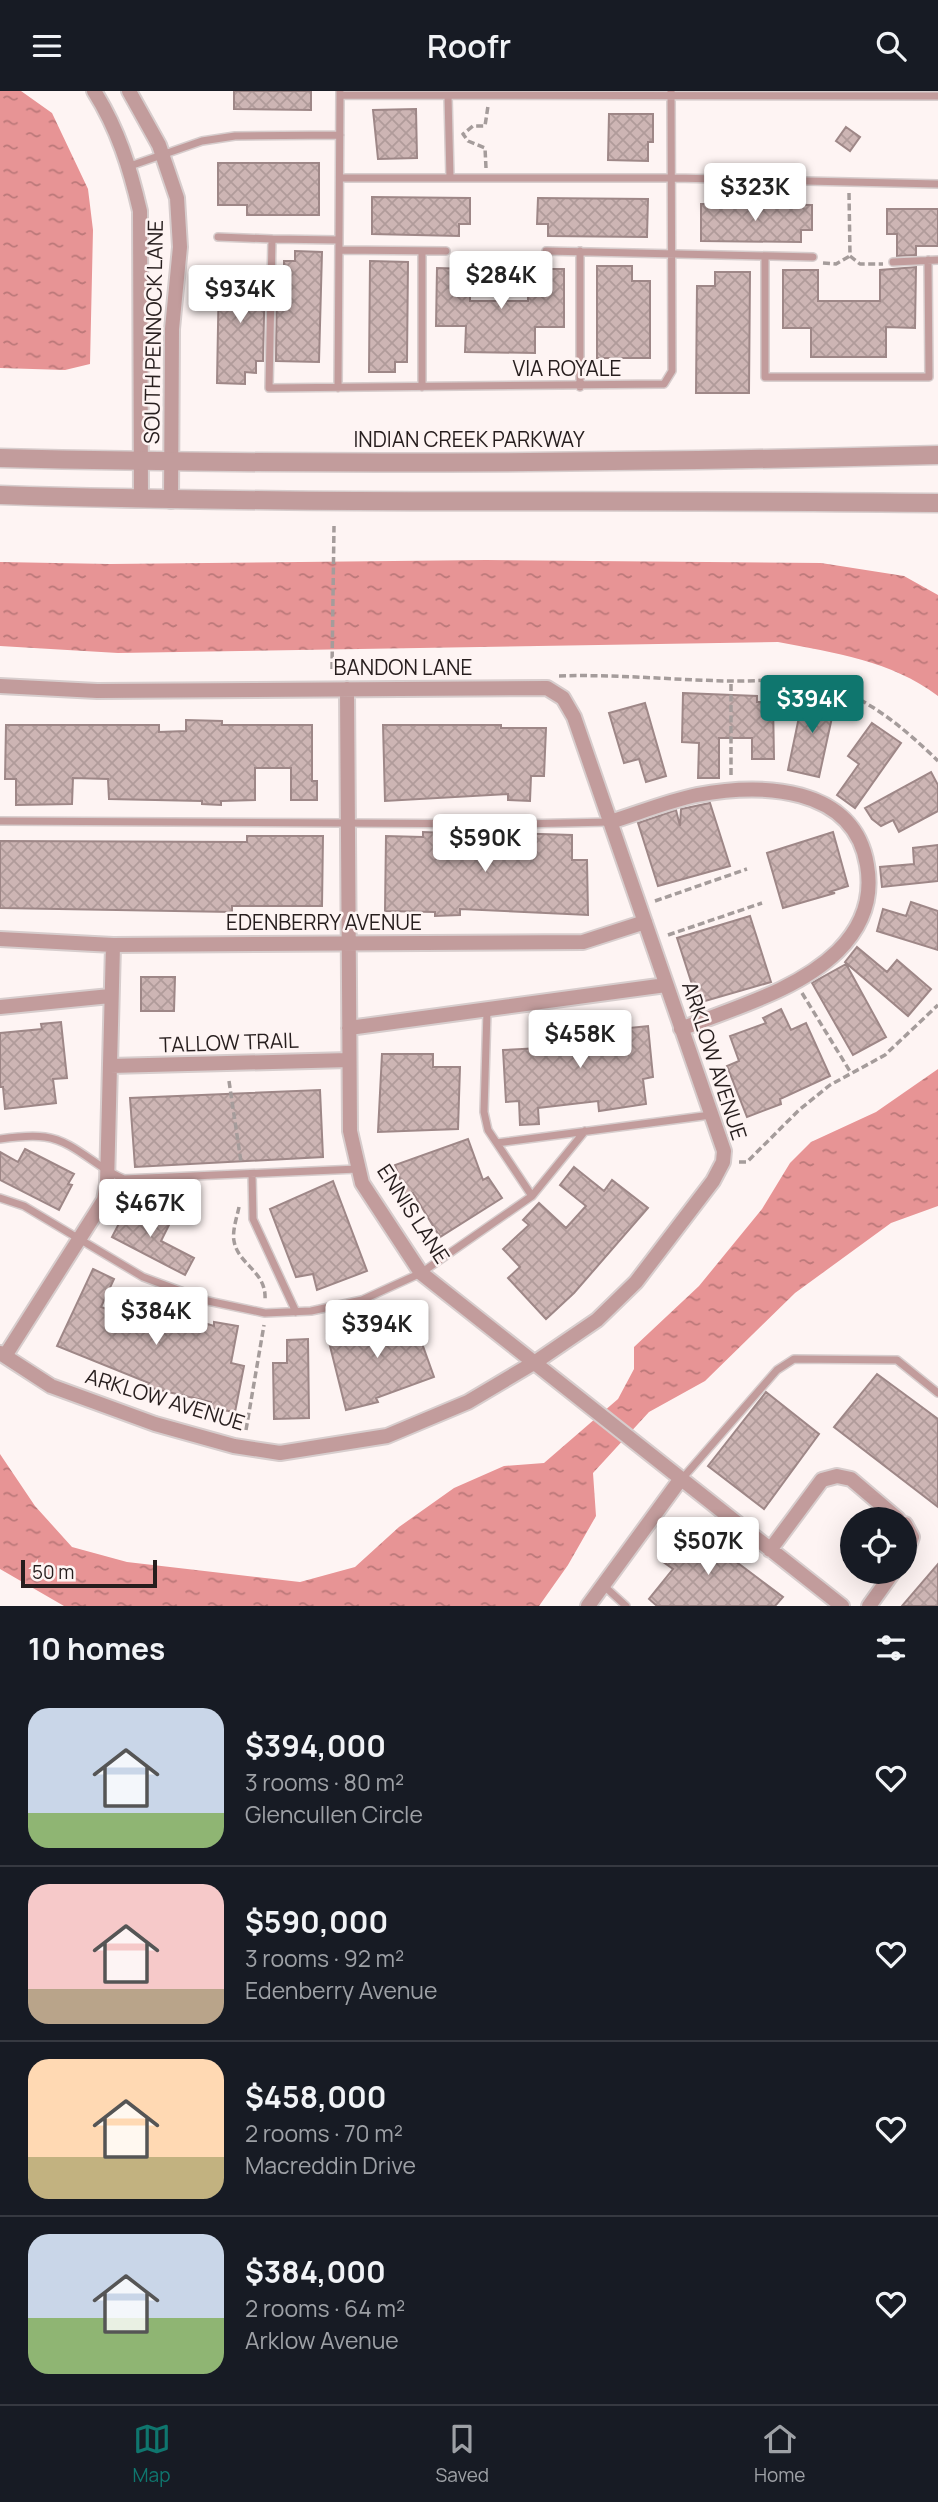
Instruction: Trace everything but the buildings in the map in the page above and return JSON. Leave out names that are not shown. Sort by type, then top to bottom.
[{"type":"street","name":"SOUTH PENNOCK LANE","points":[[94,91],[110,115],[130,166],[140,211],[143,462],[141,500]]},
{"type":"street","name":"SOUTH PENNOCK LANE","points":[[129,91],[139,104],[162,154],[177,198],[180,247],[172,329],[171,501]]},
{"type":"street","name":"INDIAN CREEK PARKWAY","points":[[0,458],[143,462],[635,463],[938,455]]},
{"type":"street","points":[[0,495],[171,501],[632,499],[938,503]]},
{"type":"street","name":"BANDON LANE","points":[[0,687],[97,691],[547,688],[563,698],[574,717],[645,922]]},
{"type":"street","name":"ENNIS LANE","points":[[347,689],[350,1131],[362,1183],[421,1273],[508,1344],[537,1361],[680,1480],[842,1606]]},
{"type":"street","points":[[610,822],[695,795],[736,789],[784,791],[812,796],[834,809],[852,826],[865,852],[869,875],[867,905],[859,927],[837,952],[813,971],[775,991],[681,1029]]},
{"type":"street","name":"EDENBERRY AVENUE","points":[[0,939],[113,945],[583,942],[645,922]]},
{"type":"street","name":"ARKLOW AVENUE","points":[[2,1354],[51,1386],[155,1424],[234,1446],[280,1453],[387,1436],[468,1402],[537,1361],[597,1320],[636,1282],[713,1181],[723,1163],[724,1151],[645,922]]},
{"type":"street","points":[[2,1354],[104,1200],[113,945]]},
{"type":"street","points":[[349,1028],[666,985]]},
{"type":"street","points":[[0,1007],[110,996]]},
{"type":"street","name":"TALLOW TRAIL","points":[[110,1066],[349,1060]]},
{"type":"street","points":[[770,1550],[822,1480],[837,1475],[851,1479],[884,1507]]},
{"type":"street","points":[[587,1606],[680,1480]]},
{"type":"street","points":[[869,1606],[885,1584]]},
{"type":"lane","points":[[338,388],[340,93],[448,96],[938,96]]},
{"type":"lane","name":"VIA ROYALE","points":[[272,239],[270,388],[580,387],[664,384],[672,371],[674,178],[671,94]]},
{"type":"lane","points":[[448,96],[450,178]]},
{"type":"lane","points":[[130,166],[202,141],[235,136],[340,135]]},
{"type":"lane","points":[[340,178],[674,178],[938,184]]},
{"type":"lane","points":[[218,237],[339,240]]},
{"type":"lane","points":[[339,250],[446,251]]},
{"type":"lane","points":[[422,251],[422,387]]},
{"type":"lane","points":[[546,251],[813,257]]},
{"type":"lane","points":[[580,251],[580,387]]},
{"type":"lane","points":[[765,256],[765,377],[929,377],[928,260]]},
{"type":"lane","points":[[893,262],[938,260]]},
{"type":"lane","points":[[0,821],[610,822]]},
{"type":"lane","points":[[487,1011],[484,1112],[488,1130],[532,1196]]},
{"type":"lane","points":[[496,1143],[710,1115]]},
{"type":"lane","points":[[0,1198],[24,1206],[143,1277],[208,1301],[265,1313],[296,1312],[362,1300],[421,1273],[532,1196],[586,1131]]},
{"type":"lane","points":[[0,1139],[46,1137],[70,1146],[107,1173],[124,1179],[358,1169]]},
{"type":"lane","points":[[252,1174],[253,1219],[296,1312]]},
{"type":"lane","points":[[680,1480],[777,1370],[794,1359],[897,1360],[938,1393]]},
{"type":"lane","points":[[602,1584],[626,1606]]},
{"type":"path","points":[[493,169],[486,169],[485,148],[468,141],[463,134],[473,126],[485,125],[486,107],[497,105]]},
{"type":"path","points":[[849,194],[850,256]]},
{"type":"path","points":[[813,257],[815,262],[836,264],[850,256]]},
{"type":"path","points":[[850,256],[860,264],[893,262]]},
{"type":"path","points":[[332,669],[334,526]]},
{"type":"path","points":[[557,676],[796,680],[827,685],[865,702],[900,724],[938,761]]},
{"type":"path","points":[[731,681],[731,777]]},
{"type":"path","points":[[655,901],[747,869]]},
{"type":"path","points":[[668,935],[762,903]]},
{"type":"path","points":[[799,989],[852,1073]]},
{"type":"path","points":[[738,1161],[747,1161],[799,1110],[830,1085],[885,1055],[938,1005]]},
{"type":"path","points":[[229,1081],[242,1162]]},
{"type":"path","points":[[240,1201],[234,1241],[241,1258],[253,1268],[266,1290],[265,1306]]},
{"type":"path","points":[[246,1430],[264,1322]]},
{"type":"water","points":[[0,91],[21,91],[52,113],[88,189],[93,230],[90,364],[65,370],[0,368]]},
{"type":"water","points":[[486,560],[821,563],[904,576],[938,595],[938,696],[901,674],[881,666],[841,654],[778,642],[118,653],[0,646],[0,562],[110,564]]},
{"type":"water","points":[[938,1069],[938,1206],[891,1223],[795,1293],[705,1381],[649,1412],[593,1473],[596,1516],[568,1565],[539,1606],[64,1606],[0,1569],[0,1454],[35,1506],[72,1547],[127,1562],[300,1582],[355,1567],[399,1527],[454,1488],[504,1466],[544,1463],[618,1399],[634,1369],[634,1347],[699,1286],[762,1209],[790,1163],[811,1142],[876,1112]]}]
